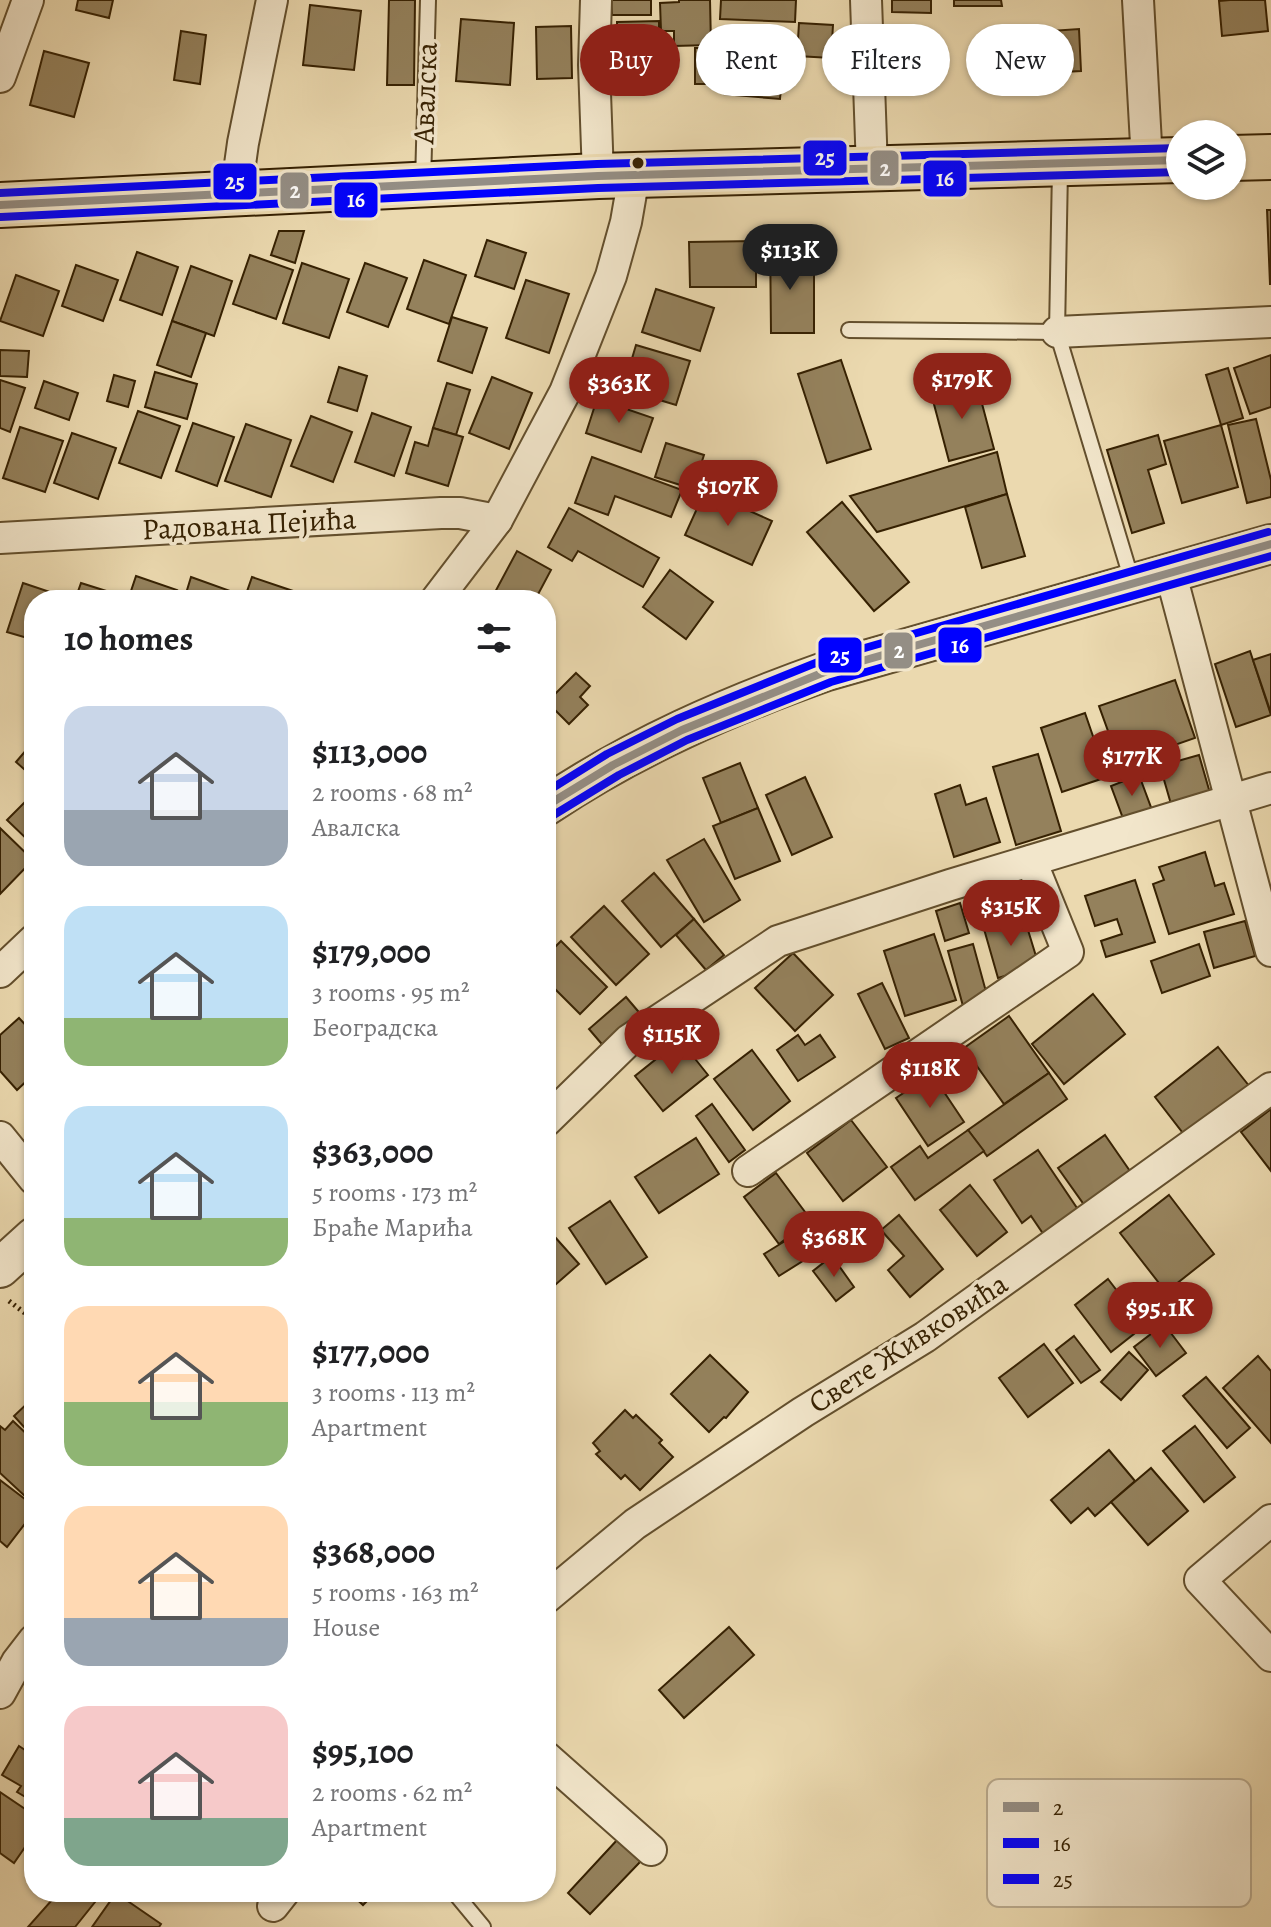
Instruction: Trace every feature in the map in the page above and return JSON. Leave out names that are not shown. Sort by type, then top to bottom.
[{"type":"main road","points":[[1246,158],[1271,157]]},
{"type":"main road","name":"Авалска","points":[[2,211],[236,193],[616,176],[1164,161]]},
{"type":"street","points":[[0,77],[28,0]]},
{"type":"street","points":[[236,193],[272,0]]},
{"type":"street","points":[[444,590],[497,520],[565,392],[592,327],[622,238],[616,176],[594,65],[596,0]]},
{"type":"street","points":[[866,0],[872,169]]},
{"type":"street","points":[[1138,0],[1164,161]]},
{"type":"street","points":[[1057,332],[1271,322]]},
{"type":"street","name":"Радована Пејића","points":[[0,538],[441,513],[497,520]]},
{"type":"street","points":[[556,799],[650,744],[761,694],[827,671],[1271,544]]},
{"type":"street","points":[[1170,571],[1271,951]]},
{"type":"street","points":[[556,1111],[629,1040],[778,941],[1271,788]]},
{"type":"street","points":[[748,1171],[1068,952],[1031,861]]},
{"type":"street","points":[[0,972],[24,949]]},
{"type":"street","name":"Свете Живковића","points":[[556,1590],[635,1524],[803,1412],[925,1337],[1271,1088]]},
{"type":"street","points":[[0,1137],[24,1167]]},
{"type":"street","points":[[0,1268],[24,1246]]},
{"type":"street","points":[[1271,1520],[1200,1580],[1271,1656]]},
{"type":"street","points":[[0,1693],[24,1653]]},
{"type":"street","points":[[556,1766],[651,1850]]},
{"type":"lane","name":"Авалска","points":[[423,186],[428,0]]},
{"type":"lane","points":[[1061,164],[1056,261],[1057,332],[1133,584]]},
{"type":"lane","points":[[849,330],[1057,332]]},
{"type":"lane","points":[[462,1902],[483,1927]]},
{"type":"path","points":[[0,1296],[24,1313]]},
{"type":"building","points":[[78,0],[113,0],[109,18],[76,10]]},
{"type":"building","points":[[389,0],[415,0],[414,85],[387,85]]},
{"type":"building","points":[[611,0],[651,0],[651,15],[612,15]]},
{"type":"building","points":[[710,0],[711,24],[696,24],[696,45],[680,46],[680,24],[661,24],[660,3]]},
{"type":"building","points":[[721,0],[796,0],[795,22],[720,19]]},
{"type":"building","points":[[892,0],[931,0],[931,13],[892,12]]},
{"type":"building","points":[[954,0],[1001,0],[1002,6],[954,6]]},
{"type":"building","points":[[1265,0],[1268,31],[1222,36],[1219,1]]},
{"type":"building","points":[[310,5],[361,11],[354,70],[303,65]]},
{"type":"building","points":[[461,19],[514,23],[510,85],[456,81]]},
{"type":"building","points":[[659,21],[659,24],[617,24]]},
{"type":"building","points":[[799,23],[822,24],[822,57],[806,57],[806,24]]},
{"type":"building","points":[[571,26],[572,78],[537,79],[536,27]]},
{"type":"building","points":[[1074,29],[1079,29],[1081,71],[1074,71]]},
{"type":"building","points":[[181,31],[206,35],[200,84],[174,80]]},
{"type":"building","points":[[44,51],[89,63],[74,117],[30,105]]},
{"type":"building","points":[[746,96],[780,96],[780,99]]},
{"type":"building","points":[[1267,210],[1271,210],[1271,284],[1270,284]]},
{"type":"building","points":[[279,231],[304,231],[295,263],[271,255]]},
{"type":"building","points":[[770,233],[789,233],[789,273],[814,272],[814,333],[771,333]]},
{"type":"building","points":[[487,240],[526,253],[514,289],[475,276]]},
{"type":"building","points":[[756,241],[756,287],[690,287],[689,242]]},
{"type":"building","points":[[137,252],[178,267],[162,315],[120,300]]},
{"type":"building","points":[[250,255],[293,270],[276,319],[233,304]]},
{"type":"building","points":[[424,260],[466,275],[449,324],[407,309]]},
{"type":"building","points":[[302,263],[349,279],[329,338],[283,323]]},
{"type":"building","points":[[365,263],[407,278],[388,327],[347,312]]},
{"type":"building","points":[[76,265],[118,280],[103,321],[62,306]]},
{"type":"building","points":[[191,266],[232,281],[214,336],[172,321]]},
{"type":"building","points":[[16,275],[59,291],[43,336],[0,321]]},
{"type":"building","points":[[526,280],[569,294],[549,353],[506,338]]},
{"type":"building","points":[[656,289],[714,308],[700,351],[642,332]]},
{"type":"building","points":[[452,317],[487,328],[472,373],[438,361]]},
{"type":"building","points":[[172,321],[206,333],[191,377],[157,365]]},
{"type":"building","points":[[636,345],[690,361],[676,405],[623,389]]},
{"type":"building","points":[[0,350],[29,351],[27,377],[0,376]]},
{"type":"building","points":[[1271,355],[1271,407],[1250,414],[1234,368]]},
{"type":"building","points":[[841,360],[871,449],[827,463],[798,374]]},
{"type":"building","points":[[339,367],[367,376],[357,411],[328,402]]},
{"type":"building","points":[[1228,368],[1243,418],[1221,425],[1206,375]]},
{"type":"building","points":[[155,372],[197,384],[187,419],[145,407]]},
{"type":"building","points":[[114,375],[135,381],[128,407],[107,401]]},
{"type":"building","points":[[492,377],[532,393],[509,449],[469,433]]},
{"type":"building","points":[[0,380],[25,388],[10,432],[0,428]]},
{"type":"building","points":[[44,381],[78,393],[69,420],[35,408]]},
{"type":"building","points":[[976,381],[994,449],[949,461],[931,393]]},
{"type":"building","points":[[447,383],[470,390],[456,435],[433,428]]},
{"type":"building","points":[[597,399],[653,418],[641,452],[586,433]]},
{"type":"building","points":[[138,411],[180,426],[161,478],[119,463]]},
{"type":"building","points":[[372,413],[411,427],[394,476],[355,462]]},
{"type":"building","points":[[311,416],[352,432],[333,482],[291,466]]},
{"type":"building","points":[[1256,419],[1271,480],[1271,497],[1247,503],[1228,425]]},
{"type":"building","points":[[193,423],[234,437],[217,486],[176,471]]},
{"type":"building","points":[[246,424],[291,440],[271,497],[225,481]]},
{"type":"building","points":[[1221,425],[1238,487],[1182,503],[1164,441]]},
{"type":"building","points":[[20,427],[63,441],[45,492],[3,478]]},
{"type":"building","points":[[433,428],[463,437],[448,486],[406,473],[415,442],[428,446]]},
{"type":"building","points":[[72,433],[116,448],[98,499],[54,483]]},
{"type":"building","points":[[1158,435],[1166,464],[1148,470],[1164,523],[1132,533],[1107,450]]},
{"type":"building","points":[[666,443],[704,455],[693,489],[655,477]]},
{"type":"building","points":[[997,452],[1007,494],[877,532],[850,496]]},
{"type":"building","points":[[592,457],[682,490],[671,517],[615,496],[608,515],[575,503]]},
{"type":"building","points":[[705,491],[772,521],[752,565],[685,535]]},
{"type":"building","points":[[1007,494],[1025,556],[982,568],[965,507]]},
{"type":"building","points":[[842,502],[909,582],[874,611],[807,532]]},
{"type":"building","points":[[569,508],[659,558],[643,587],[578,551],[572,561],[548,547]]},
{"type":"building","points":[[517,551],[551,570],[540,590],[496,590]]},
{"type":"building","points":[[670,570],[713,602],[686,639],[643,607]]},
{"type":"building","points":[[136,576],[177,590],[131,590]]},
{"type":"building","points":[[191,577],[227,590],[187,590]]},
{"type":"building","points":[[252,577],[290,590],[247,590]]},
{"type":"building","points":[[23,583],[44,590],[24,590],[24,637],[7,632]]},
{"type":"building","points":[[81,583],[103,590],[79,590]]},
{"type":"building","points":[[1250,651],[1271,715],[1236,727],[1215,664]]},
{"type":"building","points":[[1271,654],[1271,713],[1253,660]]},
{"type":"building","points":[[576,673],[590,686],[580,697],[588,705],[569,724],[556,711],[556,693]]},
{"type":"building","points":[[1175,680],[1195,738],[1120,764],[1099,706]]},
{"type":"building","points":[[1085,713],[1107,777],[1062,792],[1041,728]]},
{"type":"building","points":[[24,753],[24,769],[16,762]]},
{"type":"building","points":[[1038,754],[1061,831],[1016,845],[993,767]]},
{"type":"building","points":[[1199,755],[1210,793],[1171,804],[1160,766]]},
{"type":"building","points":[[740,763],[758,808],[721,823],[703,778]]},
{"type":"building","points":[[1139,775],[1152,810],[1124,821],[1111,786]]},
{"type":"building","points":[[805,777],[832,837],[792,855],[766,795]]},
{"type":"building","points":[[960,785],[966,805],[986,798],[1000,842],[954,857],[935,794]]},
{"type":"building","points":[[24,803],[24,836],[7,820]]},
{"type":"building","points":[[758,808],[780,861],[735,879],[713,826]]},
{"type":"building","points":[[0,828],[24,851],[24,869],[0,894]]},
{"type":"building","points":[[704,839],[740,900],[704,922],[667,860]]},
{"type":"building","points":[[1205,852],[1215,886],[1224,883],[1234,914],[1169,934],[1153,884],[1164,880],[1159,867]]},
{"type":"building","points":[[654,873],[694,919],[661,947],[622,901]]},
{"type":"building","points":[[1135,880],[1155,942],[1106,957],[1101,941],[1122,934],[1117,919],[1095,926],[1085,896]]},
{"type":"building","points":[[960,903],[969,933],[945,941],[936,911]]},
{"type":"building","points":[[604,906],[649,954],[616,985],[571,937]]},
{"type":"building","points":[[1024,917],[1039,966],[998,978],[984,929]]},
{"type":"building","points":[[694,919],[724,955],[706,970],[676,935]]},
{"type":"building","points":[[1245,921],[1255,956],[1214,968],[1204,932]]},
{"type":"building","points":[[934,934],[956,1000],[905,1016],[884,951]]},
{"type":"building","points":[[561,941],[607,987],[580,1014],[556,990],[556,946]]},
{"type":"building","points":[[973,944],[988,999],[963,1006],[948,951]]},
{"type":"building","points":[[1199,944],[1210,976],[1162,993],[1151,961]]},
{"type":"building","points":[[793,953],[833,995],[795,1031],[755,988]]},
{"type":"building","points":[[882,983],[909,1038],[885,1049],[858,994]]},
{"type":"building","points":[[1093,994],[1125,1034],[1064,1084],[1032,1044]]},
{"type":"building","points":[[626,997],[643,1017],[606,1049],[589,1029]]},
{"type":"building","points":[[1009,1016],[1049,1073],[1004,1104],[964,1048]]},
{"type":"building","points":[[19,1018],[24,1023],[24,1083],[17,1090],[0,1071],[0,1035]]},
{"type":"building","points":[[798,1035],[805,1045],[820,1035],[835,1057],[798,1081],[777,1050]]},
{"type":"building","points":[[680,1040],[708,1075],[663,1111],[635,1076]]},
{"type":"building","points":[[1218,1047],[1250,1087],[1186,1137],[1155,1097]]},
{"type":"building","points":[[752,1050],[790,1101],[753,1130],[714,1079]]},
{"type":"building","points":[[1049,1073],[1067,1099],[987,1156],[968,1130]]},
{"type":"building","points":[[932,1074],[964,1122],[928,1146],[896,1098]]},
{"type":"building","points":[[712,1104],[745,1150],[729,1162],[696,1116]]},
{"type":"building","points":[[1271,1109],[1271,1171],[1241,1132]]},
{"type":"building","points":[[851,1120],[887,1167],[843,1201],[807,1153]]},
{"type":"building","points":[[968,1130],[984,1151],[915,1200],[891,1167],[920,1146],[928,1158]]},
{"type":"building","points":[[1105,1135],[1132,1174],[1085,1206],[1058,1168]]},
{"type":"building","points":[[696,1138],[719,1174],[659,1213],[635,1177]]},
{"type":"building","points":[[1038,1150],[1079,1211],[1044,1235],[1031,1216],[1022,1223],[994,1180]]},
{"type":"building","points":[[776,1173],[811,1220],[779,1244],[744,1197]]},
{"type":"building","points":[[970,1185],[1007,1232],[977,1256],[940,1210]]},
{"type":"building","points":[[1169,1195],[1214,1254],[1166,1292],[1120,1233]]},
{"type":"building","points":[[610,1201],[647,1257],[606,1284],[569,1228]]},
{"type":"building","points":[[899,1215],[943,1269],[910,1297],[888,1270],[904,1256],[881,1230]]},
{"type":"building","points":[[811,1225],[825,1247],[779,1276],[764,1254]]},
{"type":"building","points":[[556,1238],[579,1264],[556,1284]]},
{"type":"building","points":[[832,1256],[854,1287],[836,1301],[813,1271]]},
{"type":"building","points":[[1108,1279],[1144,1326],[1111,1352],[1075,1305]]},
{"type":"building","points":[[1164,1324],[1186,1353],[1156,1376],[1134,1347]]},
{"type":"building","points":[[1074,1336],[1100,1370],[1081,1383],[1056,1350]]},
{"type":"building","points":[[1044,1344],[1073,1383],[1028,1417],[999,1378]]},
{"type":"building","points":[[1129,1352],[1148,1370],[1121,1400],[1101,1382]]},
{"type":"building","points":[[710,1355],[748,1392],[709,1432],[671,1394]]},
{"type":"building","points":[[1258,1356],[1271,1371],[1271,1443],[1223,1388]]},
{"type":"building","points":[[1206,1377],[1250,1428],[1227,1448],[1183,1396]]},
{"type":"building","points":[[24,1406],[24,1427],[14,1416]]},
{"type":"building","points":[[625,1410],[633,1418],[636,1415],[662,1440],[659,1443],[673,1457],[640,1490],[625,1475],[621,1479],[596,1454],[600,1451],[593,1443]]},
{"type":"building","points":[[13,1421],[24,1431],[24,1495],[0,1473],[0,1426],[5,1430]]},
{"type":"building","points":[[1195,1426],[1235,1477],[1204,1502],[1163,1451]]},
{"type":"building","points":[[1109,1450],[1135,1481],[1095,1516],[1088,1508],[1071,1523],[1051,1500]]},
{"type":"building","points":[[1151,1468],[1188,1511],[1148,1545],[1111,1502]]},
{"type":"building","points":[[0,1480],[24,1498],[24,1525],[7,1547],[0,1541]]},
{"type":"building","points":[[729,1627],[754,1655],[684,1718],[659,1690]]},
{"type":"building","points":[[19,1746],[24,1749],[24,1796],[17,1792],[21,1786],[2,1775]]},
{"type":"building","points":[[0,1792],[24,1808],[24,1848],[14,1863],[0,1853]]},
{"type":"building","points":[[618,1839],[641,1861],[590,1914],[568,1893]]},
{"type":"building","points":[[50,1902],[95,1902],[75,1927],[28,1927]]},
{"type":"building","points":[[110,1902],[129,1902],[161,1924],[159,1927],[92,1927]]},
{"type":"transit line","name":"25","points":[[0,193],[597,164],[1166,148]]},
{"type":"transit line","name":"2","points":[[0,205],[598,176],[1166,160]]},
{"type":"transit line","name":"16","points":[[1,217],[598,188],[1166,172]]},
{"type":"transit line","name":"25","points":[[556,786],[607,754],[677,719],[823,660],[1268,532]]},
{"type":"transit line","name":"2","points":[[556,800],[613,765],[682,730],[827,671],[1271,544]]},
{"type":"transit line","name":"16","points":[[556,814],[619,775],[687,740],[831,682],[1271,556]]}]
